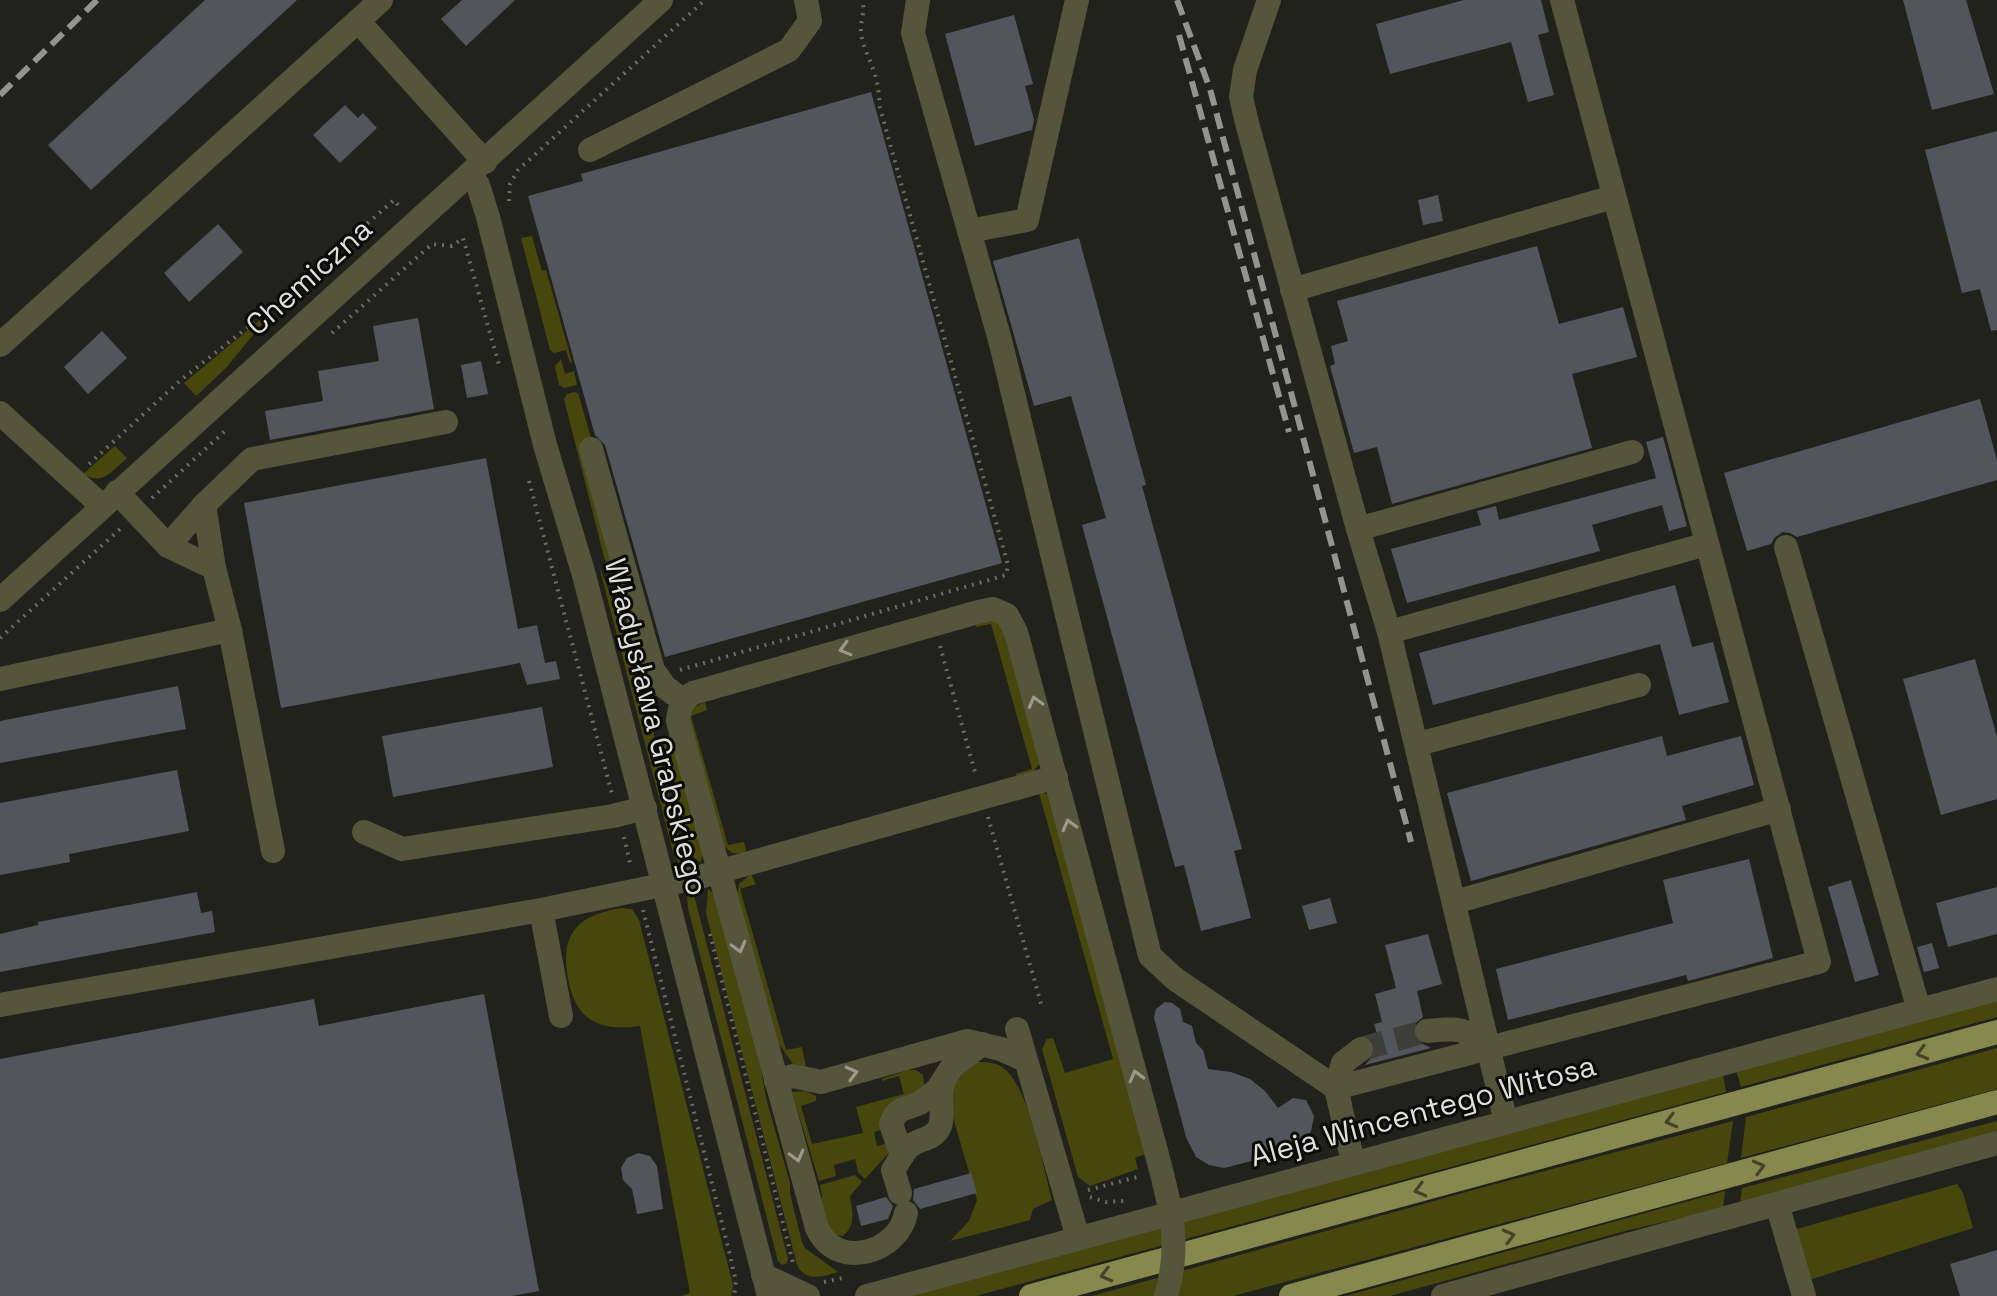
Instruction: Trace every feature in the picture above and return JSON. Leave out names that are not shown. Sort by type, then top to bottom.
[{"type":"main road","points":[[1031,1296],[1997,1032]]},
{"type":"main road","points":[[1291,1296],[1997,1102]]},
{"type":"street","points":[[0,345],[381,0]]},
{"type":"street","name":"Chemiczna","points":[[0,600],[661,0]]},
{"type":"street","points":[[590,150],[789,50],[810,21],[806,0]]},
{"type":"street","points":[[918,0],[913,33],[1000,340],[1150,956],[1175,979],[1336,1088],[1819,962],[1562,0]]},
{"type":"street","points":[[969,231],[1027,220],[1077,0]]},
{"type":"street","points":[[1269,0],[1245,70],[1241,97],[1418,744],[1506,1122]]},
{"type":"street","name":"Władysława Grabskiego","points":[[358,21],[478,168],[478,185],[545,445],[584,575],[766,1285]]},
{"type":"street","points":[[1292,290],[1613,197]]},
{"type":"street","points":[[0,413],[73,479],[137,514],[168,546],[214,568]]},
{"type":"street","points":[[168,546],[204,505],[252,459],[446,422]]},
{"type":"street","points":[[591,449],[653,670],[665,687],[684,701]]},
{"type":"street","points":[[1358,529],[1632,452]]},
{"type":"street","points":[[204,505],[214,568],[230,630],[273,851]]},
{"type":"street","points":[[1389,632],[1707,544]]},
{"type":"street","points":[[1786,547],[1919,1010]]},
{"type":"street","points":[[945,1078],[940,1092],[941,1124],[928,1139],[910,1145],[893,1170],[903,1203],[901,1230],[881,1245],[858,1253],[835,1251],[823,1241],[817,1228],[678,712],[693,693],[993,609],[1007,615],[1012,622],[1156,1151],[1173,1221],[1175,1243],[1173,1272],[1166,1296]]},
{"type":"street","points":[[0,679],[230,630]]},
{"type":"street","points":[[1418,744],[1639,685]]},
{"type":"street","points":[[0,1005],[541,910],[664,884],[1056,777]]},
{"type":"street","points":[[364,832],[402,849],[618,815],[645,808]]},
{"type":"street","points":[[1455,902],[1779,809]]},
{"type":"street","points":[[541,910],[561,1016]]},
{"type":"street","name":"Aleja Wincentego Witosa","points":[[867,1296],[1997,989]]},
{"type":"street","points":[[1427,1031],[1456,1028],[1472,1034],[1489,1048]]},
{"type":"street","points":[[1017,1029],[1078,1238]]},
{"type":"street","points":[[776,1081],[793,1076],[821,1082],[967,1041],[1025,1060]]},
{"type":"street","points":[[902,1156],[891,1124],[895,1115],[929,1097],[952,1067],[982,1044]]},
{"type":"street","points":[[1353,1162],[1336,1088],[1343,1063],[1361,1049]]},
{"type":"street","points":[[1443,1296],[1997,1143]]},
{"type":"street","points":[[1777,1204],[1804,1296]]},
{"type":"street","points":[[749,1296],[766,1285],[808,1296]]},
{"type":"path","points":[[670,673],[1006,575],[1008,565],[880,108],[878,85],[864,47],[861,34],[862,0]]},
{"type":"path","points":[[73,479],[182,379],[267,312],[394,200],[432,244],[452,246],[463,238],[501,375]]},
{"type":"path","points":[[328,336],[432,244]]},
{"type":"path","points":[[0,638],[225,430]]},
{"type":"path","points":[[529,481],[635,890],[644,913],[729,1251],[736,1282],[734,1296]]},
{"type":"path","points":[[937,635],[979,786]]},
{"type":"path","points":[[986,808],[1042,1007]]},
{"type":"path","points":[[1085,1191],[1147,1174]]},
{"type":"shaded area","points":[[532,236],[542,271],[546,270],[570,363],[566,350],[554,353],[550,350],[521,238]]},
{"type":"shaded area","points":[[265,316],[267,318],[225,369],[196,396],[184,383]]},
{"type":"shaded area","points":[[561,359],[565,374],[574,371],[577,385],[564,388],[559,385],[555,366]]},
{"type":"shaded area","points":[[574,392],[578,393],[592,441],[632,632],[604,557],[564,399]]},
{"type":"shaded area","points":[[115,446],[127,458],[112,472],[102,478],[83,474]]},
{"type":"shaded area","points":[[599,566],[638,677],[687,868],[679,864],[674,856]]},
{"type":"shaded area","points":[[995,621],[1004,629],[1040,763],[1033,772],[1017,776],[1015,774],[1032,769],[991,624],[975,627],[978,623]]},
{"type":"shaded area","points":[[705,702],[707,710],[691,716],[728,845],[744,842],[744,854],[732,853],[724,846],[689,724],[692,708]]},
{"type":"shaded area","points":[[670,735],[704,853],[700,862],[694,858],[688,844],[660,737]]},
{"type":"shaded area","points":[[1039,793],[1051,797],[1145,1154],[1135,1158],[1138,1169],[1090,1186],[1078,1177],[1042,1049],[1047,1039],[1053,1038],[1065,1073],[1113,1059]]},
{"type":"shaded area","points":[[751,874],[756,884],[740,889],[786,1050],[802,1047],[806,1067],[793,1064],[779,1044],[737,895],[739,884]]},
{"type":"shaded area","points":[[708,889],[714,894],[757,1045],[766,1098],[790,1183],[802,1242],[805,1248],[838,1272],[810,1276],[797,1265],[706,913]]},
{"type":"shaded area","points":[[693,891],[788,1259],[782,1265],[778,1261],[688,908],[687,897]]},
{"type":"shaded area","points":[[622,908],[632,909],[639,920],[733,1285],[731,1296],[681,1296],[690,1293],[640,1026],[611,1027],[599,1024],[582,1012],[570,989],[566,958],[571,935],[585,920]]},
{"type":"shaded area","points":[[1997,1000],[1997,1017],[1741,1087],[1736,1070]]},
{"type":"shaded area","points":[[1997,1048],[1997,1089],[1741,1158],[1746,1117]]},
{"type":"shaded area","points":[[977,1062],[1002,1067],[1020,1090],[1034,1128],[1052,1200],[1033,1209],[1030,1220],[950,1241],[969,1221],[977,1200],[950,1107],[955,1080]]},
{"type":"shaded area","points":[[916,1070],[923,1075],[925,1090],[885,1129],[874,1132],[877,1146],[889,1143],[888,1154],[865,1179],[858,1172],[855,1159],[834,1165],[836,1176],[819,1181],[792,1092],[806,1091],[816,1096],[816,1101],[801,1106],[812,1144],[863,1133],[856,1107],[904,1094],[899,1076],[882,1079]]},
{"type":"shaded area","points":[[1723,1075],[1726,1092],[976,1296],[908,1296]]},
{"type":"shaded area","points":[[1733,1121],[1727,1163],[1233,1296],[1092,1296],[1488,1186]]},
{"type":"shaded area","points":[[1997,1121],[1997,1133],[1740,1203],[1742,1188]]},
{"type":"shaded area","points":[[855,1175],[862,1182],[850,1196],[852,1222],[843,1236],[835,1235],[819,1215],[820,1185]]},
{"type":"shaded area","points":[[1957,1184],[1963,1193],[1973,1228],[1806,1281],[1793,1230]]},
{"type":"shaded area","points":[[1725,1191],[1723,1208],[1625,1231],[1390,1296],[1345,1296]]},
{"type":"building","points":[[205,0],[297,0],[91,190],[48,145]]},
{"type":"building","points":[[462,0],[515,0],[466,46],[441,19]]},
{"type":"building","points":[[1464,0],[1541,0],[1549,32],[1538,35],[1554,95],[1528,102],[1511,42],[1390,74],[1376,24]]},
{"type":"building","points":[[1903,0],[1966,0],[1994,94],[1932,110]]},
{"type":"building","points":[[1014,15],[1033,84],[1025,86],[1034,120],[1032,130],[975,146],[945,34]]},
{"type":"building","points":[[871,92],[1002,563],[665,657],[605,445],[595,435],[528,196],[583,181],[581,174]]},
{"type":"building","points":[[345,105],[358,118],[363,113],[377,128],[340,163],[313,135]]},
{"type":"building","points":[[1997,131],[1997,330],[1991,331],[1980,289],[1962,293],[1925,150]]},
{"type":"building","points":[[1438,195],[1443,221],[1423,225],[1418,200]]},
{"type":"building","points":[[218,224],[243,252],[189,302],[164,273]]},
{"type":"building","points":[[1079,238],[1146,485],[1142,486],[1242,849],[1234,851],[1251,918],[1201,931],[1184,865],[1175,867],[1082,525],[1106,518],[1071,396],[1034,406],[993,261]]},
{"type":"building","points":[[1537,246],[1559,324],[1623,307],[1637,357],[1572,374],[1592,448],[1392,504],[1377,447],[1354,453],[1330,366],[1335,364],[1331,346],[1348,341],[1337,301]]},
{"type":"building","points":[[418,318],[434,409],[270,440],[265,411],[323,401],[318,371],[379,361],[373,326]]},
{"type":"building","points":[[102,331],[127,358],[88,394],[64,367]]},
{"type":"building","points":[[481,361],[488,394],[467,398],[461,365]]},
{"type":"building","points":[[1980,399],[1997,460],[1997,480],[1797,537],[1783,532],[1771,544],[1747,551],[1724,473]]},
{"type":"building","points":[[1663,437],[1687,526],[1669,531],[1662,505],[1592,525],[1600,551],[1407,603],[1391,549],[1481,525],[1477,511],[1496,506],[1499,520],[1656,478],[1646,442]]},
{"type":"building","points":[[486,458],[518,629],[537,625],[545,663],[556,661],[560,679],[527,685],[520,663],[281,708],[244,503]]},
{"type":"building","points":[[1675,585],[1692,647],[1713,642],[1729,702],[1679,715],[1660,644],[1433,705],[1419,653]]},
{"type":"building","points":[[1975,659],[1997,737],[1997,799],[1941,815],[1903,679]]},
{"type":"building","points":[[178,686],[186,729],[0,763],[0,721]]},
{"type":"building","points":[[542,707],[553,767],[393,797],[382,736]]},
{"type":"building","points":[[1662,736],[1667,756],[1741,736],[1754,785],[1682,806],[1686,820],[1471,881],[1447,793]]},
{"type":"building","points":[[177,770],[189,831],[69,854],[70,862],[0,875],[0,803]]},
{"type":"building","points":[[1749,859],[1773,958],[1688,981],[1686,975],[1508,1020],[1496,969],[1673,923],[1663,880]]},
{"type":"building","points":[[1851,880],[1879,975],[1855,982],[1828,887]]},
{"type":"building","points":[[1997,887],[1997,934],[1948,947],[1936,903]]},
{"type":"building","points":[[197,892],[201,913],[212,911],[215,932],[0,972],[0,934],[38,925],[38,922]]},
{"type":"building","points":[[1330,898],[1337,923],[1309,930],[1302,906]]},
{"type":"building","points":[[1428,934],[1442,984],[1417,991],[1423,1017],[1414,1024],[1412,1032],[1415,1040],[1431,1048],[1365,1065],[1376,1048],[1368,1036],[1377,1034],[1374,1024],[1382,1022],[1375,994],[1396,988],[1385,945]]},
{"type":"building","points":[[1932,943],[1939,968],[1924,972],[1917,947]]},
{"type":"building","points":[[484,994],[539,1291],[512,1296],[0,1296],[0,1059],[314,999],[319,1026]]},
{"type":"building","points":[[1165,1002],[1180,1009],[1183,1022],[1192,1026],[1208,1069],[1231,1072],[1250,1079],[1265,1091],[1278,1108],[1293,1098],[1306,1100],[1314,1116],[1311,1131],[1301,1146],[1224,1168],[1209,1165],[1196,1157],[1186,1137],[1154,1018],[1156,1009]]},
{"type":"building","points":[[638,1153],[650,1156],[657,1166],[663,1209],[637,1214],[632,1189],[623,1180],[621,1168],[627,1158]]},
{"type":"building","points":[[971,1173],[977,1193],[920,1209],[913,1200],[914,1189]]},
{"type":"building","points":[[886,1197],[893,1206],[888,1219],[861,1226],[856,1206]]},
{"type":"building","points":[[1997,1250],[1997,1296],[1960,1296],[1950,1264]]},
{"type":"tunnel","points":[[1361,1049],[1427,1031]]},
{"type":"railway","points":[[0,95],[97,0]]},
{"type":"railway","points":[[1177,0],[1210,89],[1411,842]]},
{"type":"railway","points":[[1179,35],[1289,432]]}]
